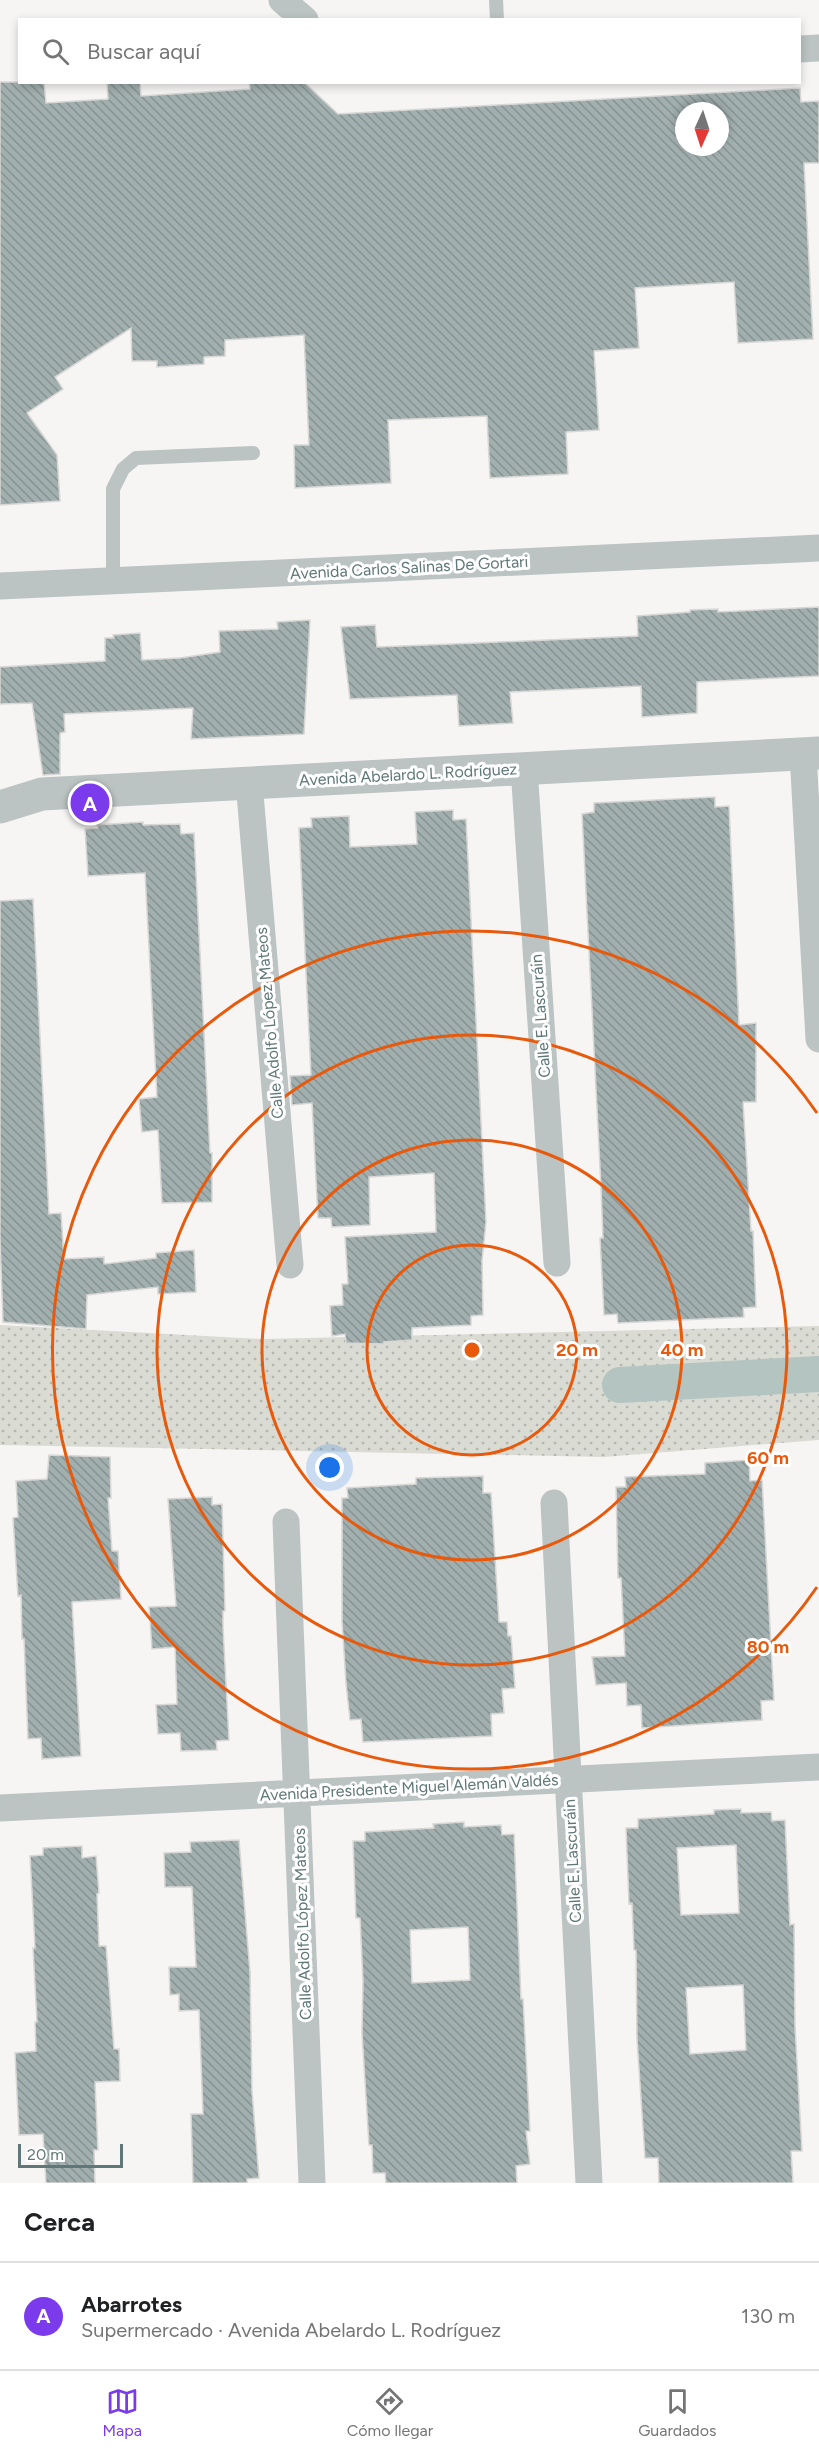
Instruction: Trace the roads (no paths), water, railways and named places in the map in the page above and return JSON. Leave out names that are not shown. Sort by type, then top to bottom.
[{"type":"street","points":[[282,0],[303,18]]},
{"type":"street","points":[[801,49],[819,48]]},
{"type":"street","name":"Avenida Carlos Salinas De Gortari","points":[[0,586],[819,548]]},
{"type":"street","points":[[811,754],[819,1039]]},
{"type":"street","name":"Avenida Abelardo L. Rodríguez","points":[[0,807],[42,794],[811,754]]},
{"type":"street","name":"Calle E. Lascuráin","points":[[524,768],[557,1263]]},
{"type":"street","name":"Calle Adolfo López Mateos","points":[[249,782],[290,1265]]},
{"type":"street","name":"Calle E. Lascuráin","points":[[554,1503],[589,2183]]},
{"type":"street","name":"Calle Adolfo López Mateos","points":[[286,1522],[312,2183]]},
{"type":"street","name":"Avenida Presidente Miguel Alemán Valdés","points":[[0,1808],[819,1767]]},
{"type":"lane","points":[[496,0],[497,18]]},
{"type":"lane","points":[[113,580],[113,489],[123,469],[136,458],[253,453]]},
{"type":"waterway","points":[[620,1385],[819,1374]]},
{"type":"place","name":"Abarrotes","points":[[90,803]]}]
